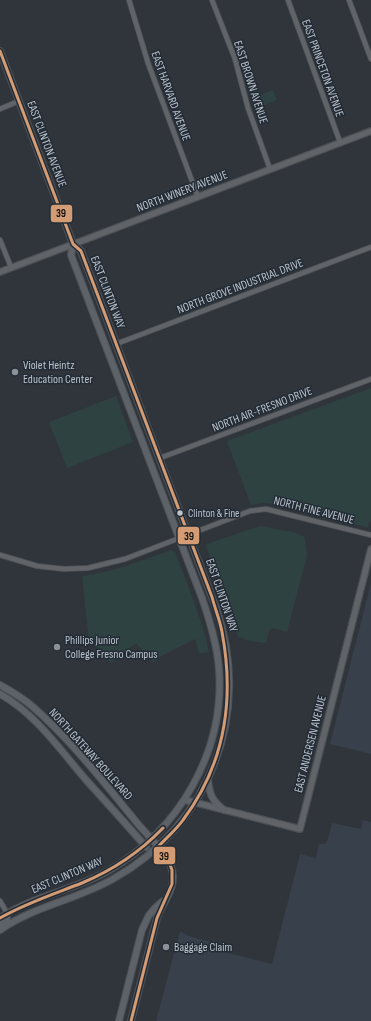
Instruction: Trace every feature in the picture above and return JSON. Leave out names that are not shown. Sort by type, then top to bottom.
[{"type":"main road","name":"EAST CLINTON AVENUE","points":[[0,51],[73,244]]},
{"type":"main road","name":"EAST CLINTON WAY","points":[[0,930],[27,914],[105,883],[131,868],[158,847],[175,829],[195,803],[208,780],[222,743],[228,706],[229,670],[225,638],[219,616],[81,251],[73,244]]},
{"type":"main road","name":"EAST CLINTON WAY","points":[[0,918],[23,905],[103,874],[127,859],[152,840],[185,800],[202,768],[210,747],[215,727],[219,694],[219,667],[209,618],[71,255],[73,244]]},
{"type":"main road","points":[[217,654],[224,661],[228,706]]},
{"type":"main road","name":"NORTH GATEWAY BOULEVARD","points":[[0,685],[32,706],[59,732],[169,861],[173,880],[171,890],[157,918],[131,1021]]},
{"type":"main road","name":"NORTH GATEWAY BOULEVARD","points":[[0,694],[26,713],[52,738],[86,780],[151,853]]},
{"type":"main road","points":[[208,780],[209,792],[212,799],[224,810]]},
{"type":"main road","points":[[119,1021],[142,930],[152,912],[166,899]]},
{"type":"main road","points":[[0,925],[7,919],[7,913]]},
{"type":"street","name":"EAST HARVARD AVENUE","points":[[129,0],[148,63],[198,197]]},
{"type":"street","name":"EAST BROWN AVENUE","points":[[212,0],[235,59],[248,108],[270,169]]},
{"type":"street","name":"EAST PRINCETON AVENUE","points":[[288,0],[340,142]]},
{"type":"street","points":[[349,0],[371,59]]},
{"type":"street","points":[[0,109],[19,101]]},
{"type":"street","name":"NORTH WINERY AVENUE","points":[[0,272],[371,131]]},
{"type":"street","points":[[0,240],[12,267]]},
{"type":"street","name":"NORTH GROVE INDUSTRIAL DRIVE","points":[[116,344],[371,248]]},
{"type":"street","name":"NORTH AIR-FRESNO DRIVE","points":[[160,458],[371,379]]},
{"type":"street","name":"NORTH FINE AVENUE","points":[[0,556],[37,566],[64,569],[88,568],[124,559],[250,511],[266,509],[371,535]]},
{"type":"street","name":"EAST ANDERSEN AVENUE","points":[[185,800],[300,829],[371,549]]},
{"type":"street","points":[[52,738],[59,732]]},
{"type":"street","points":[[0,900],[7,913]]},
{"type":"shaded area","points":[[273,90],[277,100],[255,109],[251,99]]},
{"type":"shaded area","points":[[371,388],[371,520],[368,527],[276,504],[263,503],[251,505],[227,441]]},
{"type":"shaded area","points":[[116,396],[133,442],[67,468],[49,422]]},
{"type":"shaded area","points":[[260,526],[288,531],[304,536],[307,555],[287,632],[273,628],[270,629],[266,642],[264,643],[238,637],[206,546],[207,544]]},
{"type":"shaded area","points":[[171,550],[175,552],[194,601],[209,652],[199,653],[195,639],[163,655],[153,663],[136,643],[111,663],[94,643],[89,642],[82,576],[116,569]]},
{"type":"shaded area","points":[[371,583],[371,754],[330,744]]},
{"type":"shaded area","points":[[363,820],[371,822],[371,1021],[156,1021],[180,931],[189,936],[214,943],[213,949],[272,964],[300,854],[316,858],[319,844],[324,844],[327,842],[332,823],[361,829]]},
{"type":"transit line","name":"39","points":[[0,51],[73,244],[81,251],[212,597],[221,628],[226,658],[227,683],[223,731],[209,777],[197,799],[180,824],[158,847],[169,862],[172,870],[172,884],[157,918],[131,1021]]},
{"type":"transit line","name":"39","points":[[0,918],[30,903],[82,883],[126,860],[163,828]]},
{"type":"place","name":"Violet Heintz Education Center","points":[[15,372]]},
{"type":"place","name":"Clinton & Fine","points":[[180,513]]},
{"type":"place","name":"Phillips Junior College Fresno Campus","points":[[57,647]]},
{"type":"place","name":"Baggage Claim","points":[[166,947]]}]
